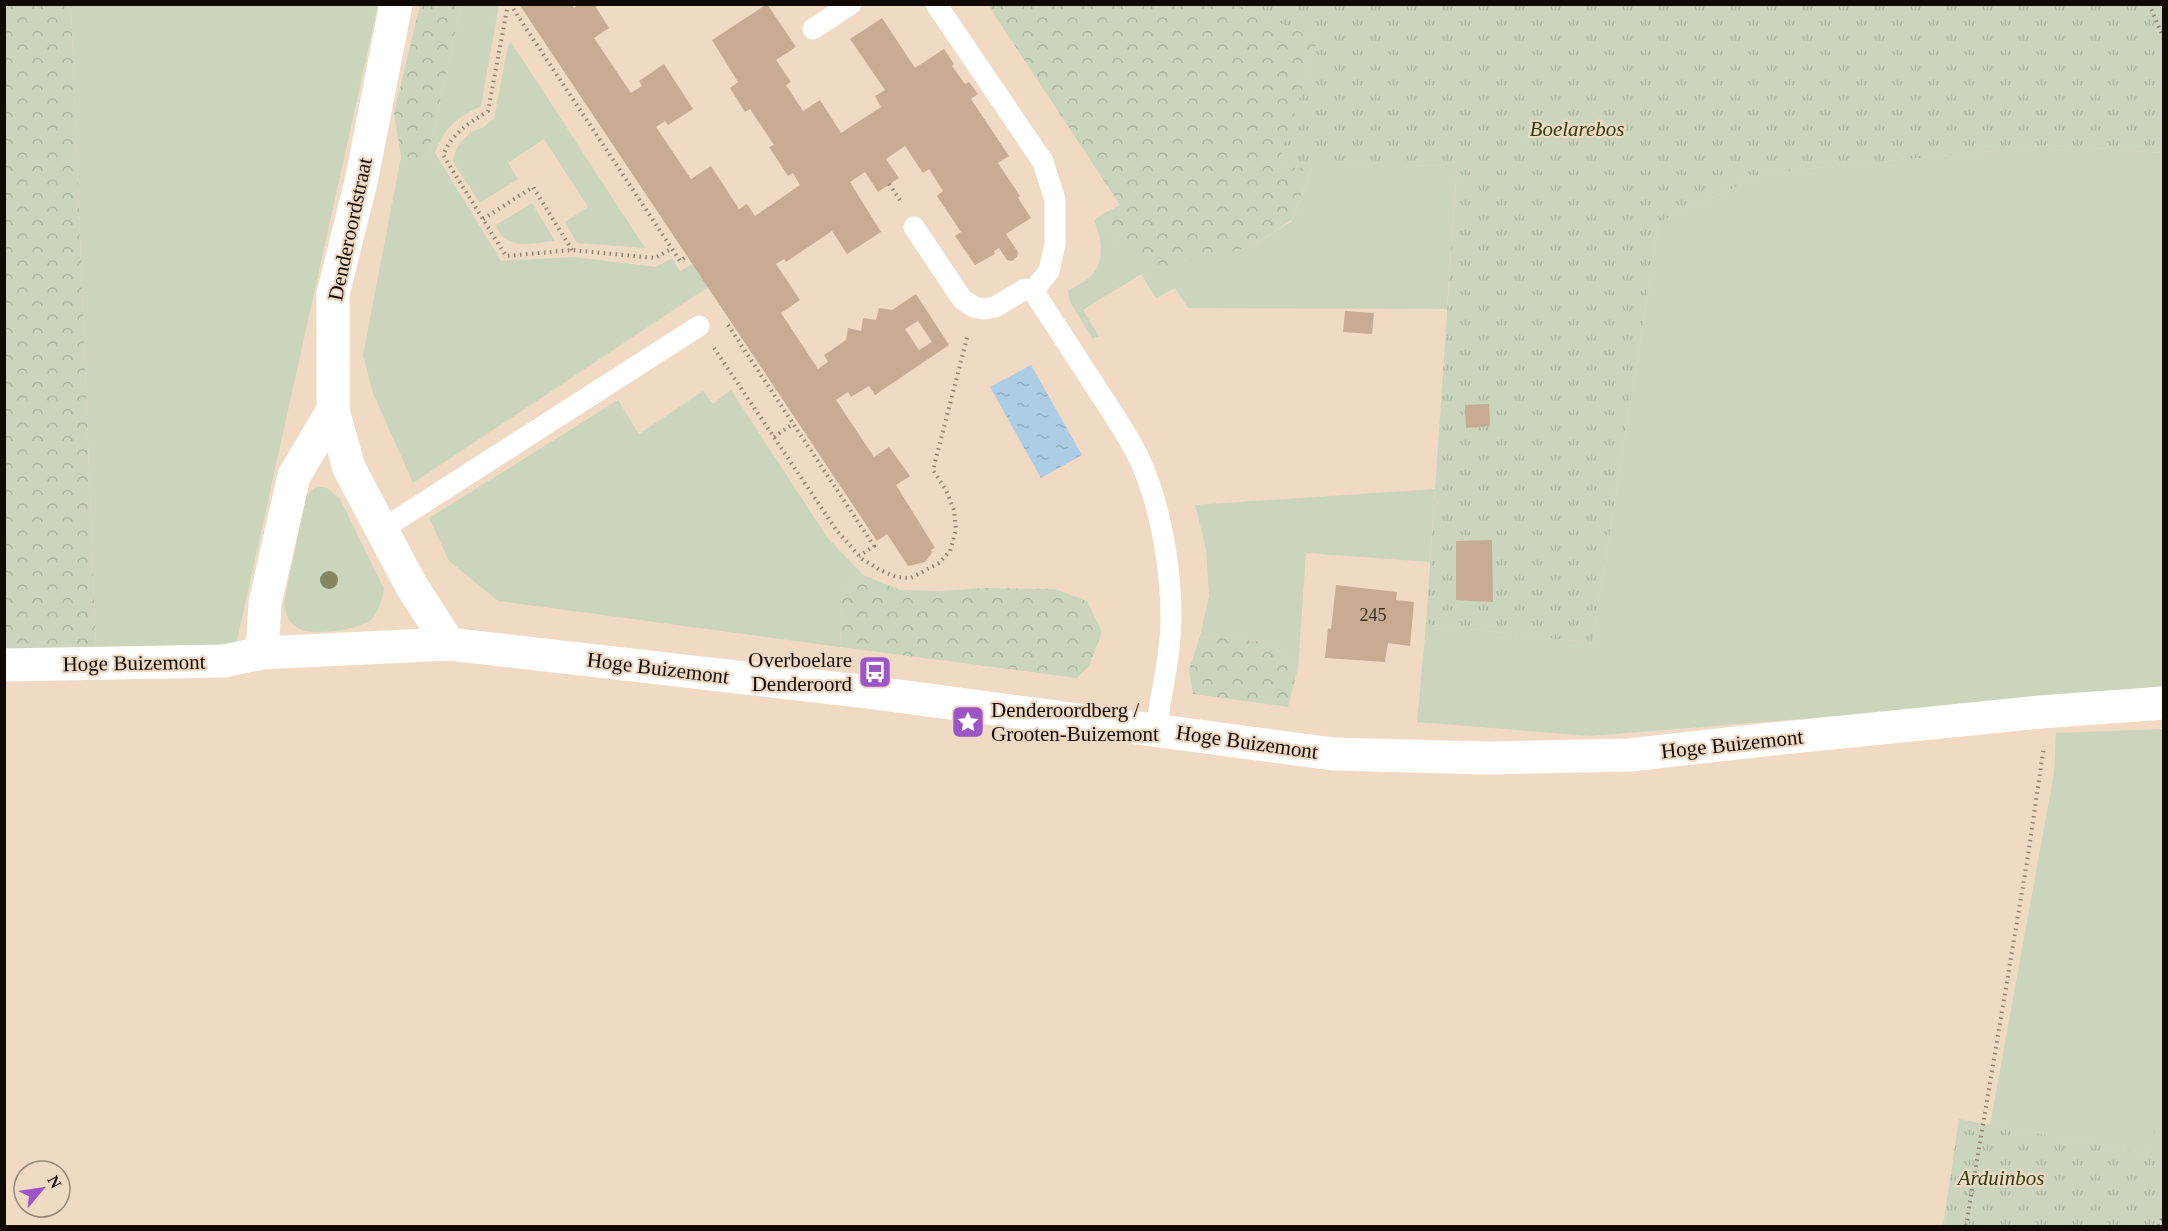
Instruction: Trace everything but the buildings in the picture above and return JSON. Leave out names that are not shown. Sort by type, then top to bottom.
[{"type":"street","name":"Denderoordstraat","points":[[396,4],[360,182],[333,294],[333,410],[349,468],[411,585],[449,644]]},
{"type":"street","points":[[262,653],[265,603],[294,476],[333,410]]},
{"type":"street","name":"Hoge Buizemont","points":[[4,665],[224,661],[262,653],[449,644],[868,692],[1333,753],[1488,758],[1630,755],[2040,712],[2163,703]]},
{"type":"lane","points":[[813,29],[851,4]]},
{"type":"lane","points":[[936,4],[1043,162],[1055,200],[1055,244],[1049,271],[1033,291]]},
{"type":"lane","points":[[914,227],[962,299],[974,307],[984,309],[995,307],[1024,289],[1033,291],[1118,421],[1138,456],[1155,500],[1167,563],[1171,615],[1169,659],[1156,730]]},
{"type":"lane","points":[[381,530],[699,326]]},
{"type":"path","points":[[509,4],[488,111],[457,132],[443,155],[506,256],[572,250],[655,258],[672,249]]},
{"type":"path","points":[[509,4],[680,261],[687,256]]},
{"type":"path","points":[[2149,4],[2163,39]]},
{"type":"path","points":[[483,219],[533,188],[572,250]]},
{"type":"path","points":[[699,326],[837,531],[859,556],[880,570],[896,577],[911,578],[939,563],[950,551],[956,530],[954,510],[946,490],[933,470],[974,307]]},
{"type":"path","points":[[726,321],[874,546],[859,556]]},
{"type":"path","points":[[774,437],[794,424]]},
{"type":"path","points":[[1966,1227],[2027,862],[2044,745],[2040,712]]},
{"type":"path","points":[[2159,1227],[2163,1214]]},
{"type":"green space","points":[[4,5],[71,5],[96,649],[5,651]]},
{"type":"green space","points":[[71,5],[378,5],[236,645],[96,649]]},
{"type":"green space","points":[[420,5],[461,5],[429,152],[420,159],[401,157],[394,113]]},
{"type":"green space","points":[[461,5],[499,5],[481,106],[452,124],[435,153],[501,261],[574,257],[656,267],[672,258],[680,271],[693,264],[708,287],[413,483],[373,393],[363,355],[401,157],[420,159],[429,152]]},
{"type":"green space","points":[[988,5],[1237,5],[1318,39],[1278,168],[1312,167],[1292,220],[1250,247],[1163,267],[1119,244],[1101,215],[1120,205]]},
{"type":"green space","name":"Boelarebos","points":[[1237,5],[2163,5],[2163,153],[2051,145],[1766,173],[1659,222],[1592,643],[1426,624],[1457,165],[1277,168],[1318,39]]},
{"type":"green space","points":[[511,42],[645,248],[577,243],[565,222],[588,207],[544,139],[508,163],[518,179],[480,203],[453,162],[455,151],[462,141],[471,132],[484,127],[494,118],[508,46]]},
{"type":"green space","points":[[2051,145],[2163,153],[2163,686],[1900,711],[1590,736],[1417,722],[1426,624],[1592,643],[1659,222],[1766,173]]},
{"type":"green space","points":[[1457,165],[1447,309],[1188,308],[1175,288],[1156,298],[1141,274],[1083,310],[1099,336],[1093,339],[1070,302],[1068,291],[1090,277],[1099,262],[1101,248],[1094,221],[1101,215],[1119,244],[1250,247],[1292,221],[1312,167]]},
{"type":"green space","points":[[532,203],[555,241],[521,244],[506,239],[500,234],[496,225]]},
{"type":"green space","points":[[731,390],[827,537],[863,575],[842,596],[840,647],[498,601],[449,561],[429,518],[618,400],[639,434],[703,391],[713,404]]},
{"type":"green space","points":[[314,488],[327,488],[340,499],[384,589],[377,612],[372,619],[348,629],[326,632],[300,629],[290,621],[284,603],[306,496]]},
{"type":"green space","points":[[1435,489],[1430,562],[1306,553],[1298,668],[1268,642],[1200,636],[1209,596],[1206,549],[1195,505]]},
{"type":"green space","points":[[863,575],[900,590],[1055,589],[1087,601],[1102,632],[1089,666],[1077,678],[840,647],[842,596]]},
{"type":"green space","points":[[1200,636],[1268,642],[1298,668],[1288,707],[1193,694],[1189,670]]},
{"type":"green space","points":[[2163,729],[2164,1093],[2149,1154],[1990,1125],[2054,773],[2056,733]]},
{"type":"green space","name":"Arduinbos","points":[[2163,1093],[2163,1226],[1943,1226],[1959,1119],[2149,1154]]},
{"type":"water","points":[[1031,365],[1082,455],[1041,478],[990,387]]},
{"type":"place","name":"Overboelare Denderoord","points":[[875,672]]},
{"type":"place","name":"Denderoordberg / Grooten-Buizemont","points":[[968,722]]}]
